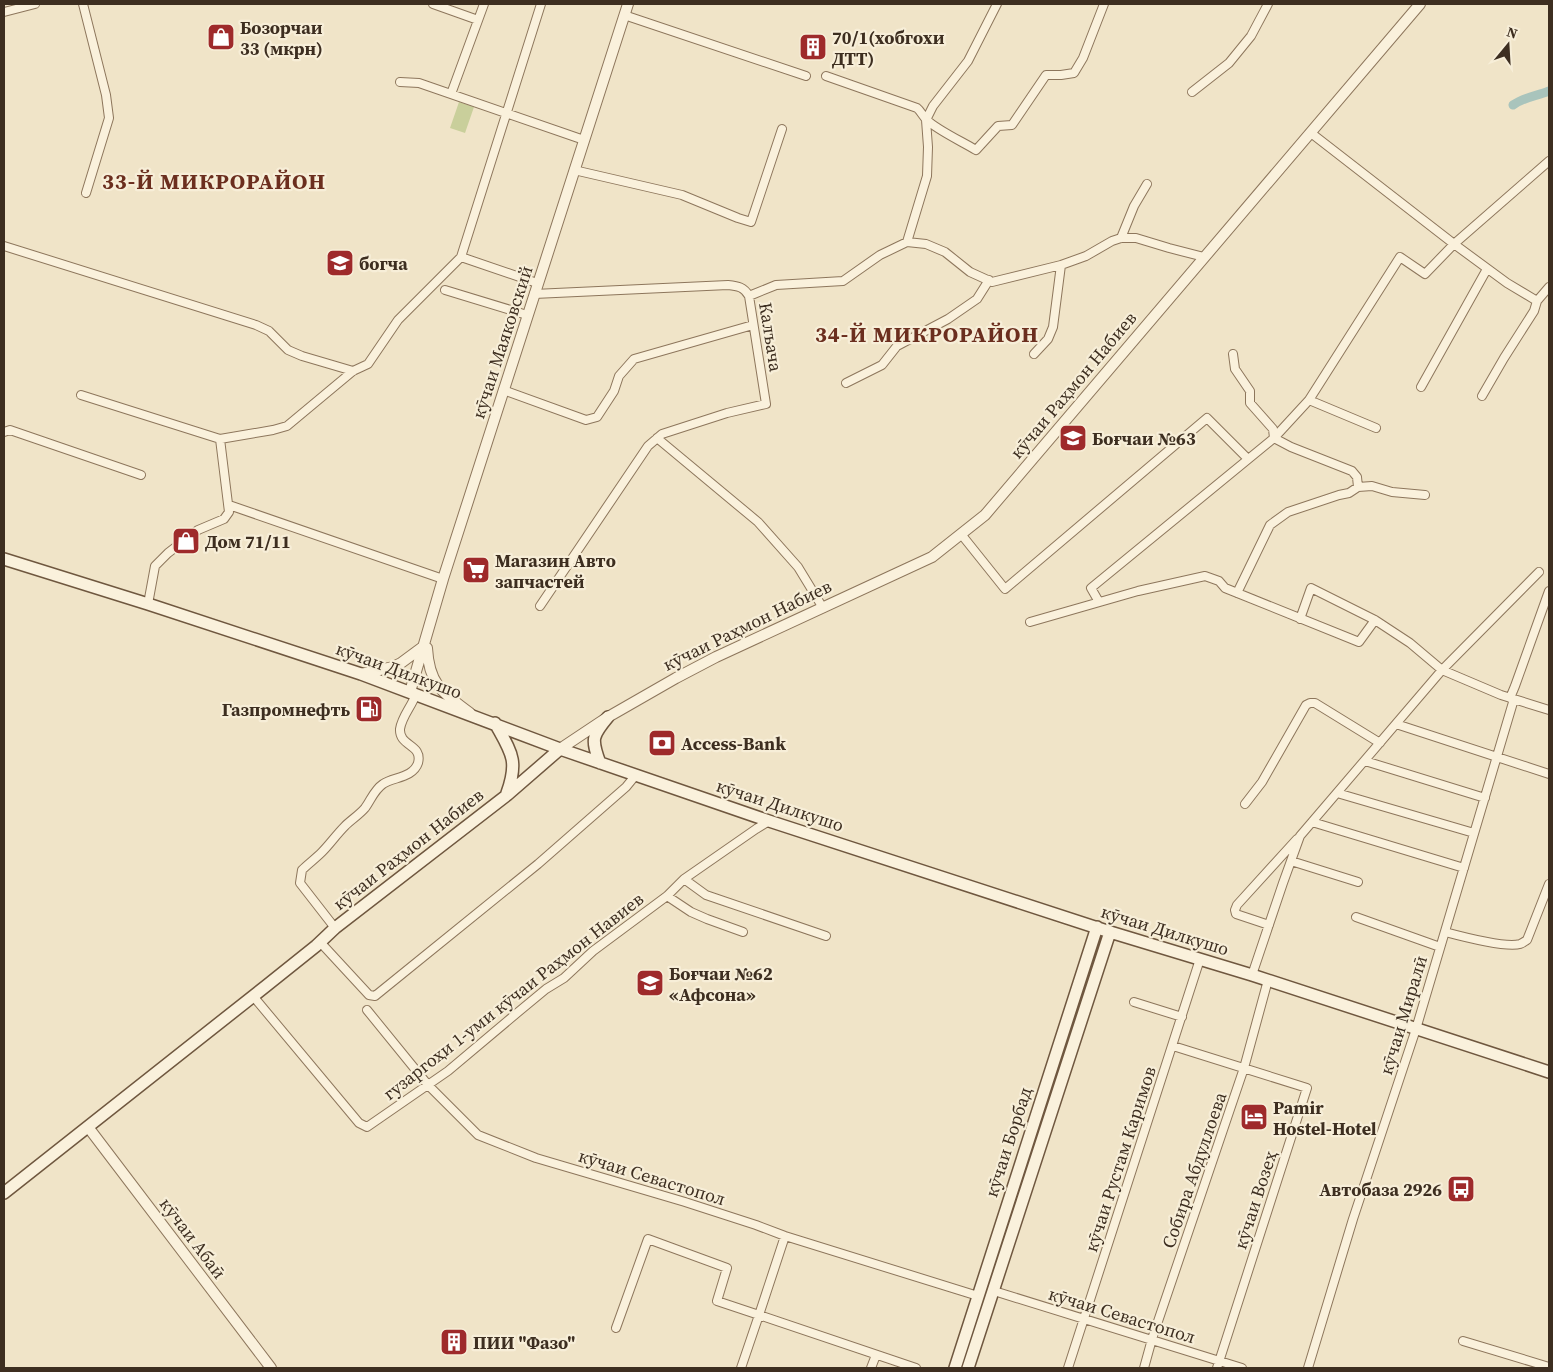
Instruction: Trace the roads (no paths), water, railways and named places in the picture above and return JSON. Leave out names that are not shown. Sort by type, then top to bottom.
[{"type":"main road","name":"кӯчаи Дилкушо","points":[[4,559],[361,674],[635,776],[769,821],[1549,1072]]},
{"type":"main road","points":[[600,763],[594,739],[597,730],[608,717]]},
{"type":"main road","points":[[495,723],[511,751],[514,765],[513,779],[507,795]]},
{"type":"main road","name":"кӯчаи Раҳмон Набиев","points":[[4,1193],[253,996],[335,928],[507,795],[560,748]]},
{"type":"main road","name":"кӯчаи Борбад","points":[[955,1368],[1096,927]]},
{"type":"main road","name":"кӯчаи Борбад","points":[[969,1368],[1110,932]]},
{"type":"street","points":[[4,12],[35,4]]},
{"type":"street","points":[[83,4],[106,95],[109,118],[86,193]]},
{"type":"street","points":[[433,4],[478,20]]},
{"type":"street","points":[[451,94],[484,4]]},
{"type":"street","points":[[81,394],[220,438],[273,430],[286,426],[353,371],[368,364],[398,320],[461,256],[541,4]]},
{"type":"street","name":"кӯчаи Маяковский","points":[[413,693],[443,579],[628,4]]},
{"type":"street","points":[[997,4],[968,61],[933,106],[926,120],[928,147],[926,176],[907,242],[926,244],[945,252],[970,272],[992,282],[1061,265],[1086,256],[1121,238],[1136,238],[1204,257]]},
{"type":"street","points":[[826,76],[917,108],[926,120],[976,150],[998,126],[1012,125],[1046,75],[1074,73],[1104,4]]},
{"type":"street","points":[[1192,92],[1229,63],[1251,36],[1268,4]]},
{"type":"street","name":"кӯчаи Раҳмон Набиев","points":[[560,748],[608,717],[700,666],[932,557],[986,515],[1420,4]]},
{"type":"street","points":[[624,16],[806,76]]},
{"type":"street","points":[[400,82],[419,83],[584,140]]},
{"type":"street","points":[[574,170],[682,195],[751,222],[782,129]]},
{"type":"street","points":[[1311,133],[1454,244],[1507,283],[1537,300]]},
{"type":"street","points":[[1099,602],[1091,588],[1274,438],[1310,400],[1400,257],[1425,274],[1454,244],[1549,161]]},
{"type":"street","points":[[1121,238],[1134,206],[1147,184]]},
{"type":"street","name":"Калъача","points":[[540,606],[648,446],[662,434],[689,424],[766,404],[749,296],[776,284],[843,281],[880,255],[907,242]]},
{"type":"street","points":[[4,246],[256,325],[269,331],[288,350],[353,371]]},
{"type":"street","points":[[461,256],[538,283]]},
{"type":"street","points":[[1034,354],[1048,339],[1053,326],[1061,265]]},
{"type":"street","points":[[1421,387],[1488,269]]},
{"type":"street","points":[[846,383],[882,365],[897,346],[948,319],[977,299],[989,280]]},
{"type":"street","points":[[534,294],[728,285],[738,286],[746,291],[749,296]]},
{"type":"street","points":[[1482,396],[1534,311],[1537,300],[1549,288]]},
{"type":"street","points":[[445,290],[527,315]]},
{"type":"street","points":[[504,390],[586,420],[592,419],[597,416],[614,391],[619,376],[634,359],[754,325]]},
{"type":"street","points":[[1233,354],[1235,369],[1250,391],[1250,403],[1274,429],[1274,438]]},
{"type":"street","points":[[1310,400],[1376,428]]},
{"type":"street","points":[[961,534],[1005,589],[1207,418],[1248,459]]},
{"type":"street","points":[[4,432],[10,430],[141,475]]},
{"type":"street","points":[[148,604],[155,566],[168,552],[198,530],[224,519],[229,512],[220,438]]},
{"type":"street","points":[[657,438],[758,522],[798,567],[823,608]]},
{"type":"street","points":[[1274,438],[1291,447],[1352,470],[1358,487]]},
{"type":"street","points":[[1237,593],[1270,525],[1288,512],[1349,493],[1358,487],[1372,486],[1392,492],[1424,495]]},
{"type":"street","points":[[229,505],[443,579]]},
{"type":"street","points":[[1269,925],[1236,914],[1237,905],[1300,836],[1442,670],[1539,572]]},
{"type":"street","points":[[1030,622],[1138,590],[1205,576],[1219,581],[1225,588],[1359,642],[1375,620]]},
{"type":"street","points":[[1300,619],[1311,588],[1375,620],[1410,643],[1442,670],[1512,698],[1549,710]]},
{"type":"street","name":"кӯчаи Миралӣ","points":[[1308,1368],[1352,1219],[1416,1028],[1485,798],[1515,686],[1549,591]]},
{"type":"street","points":[[361,674],[393,667],[401,663],[425,643]]},
{"type":"street","points":[[425,643],[427,660],[434,680],[444,694],[473,715]]},
{"type":"street","points":[[335,928],[300,884],[302,870],[364,809],[373,794],[384,784],[399,779],[417,766],[419,756],[417,750],[406,743],[400,730],[413,693]]},
{"type":"street","points":[[1244,804],[1262,782],[1310,702],[1315,703],[1380,743]]},
{"type":"street","points":[[1396,724],[1549,774]]},
{"type":"street","points":[[1365,761],[1485,798]]},
{"type":"street","points":[[320,942],[369,996],[375,996],[538,864],[635,776]]},
{"type":"street","points":[[1337,793],[1474,833]]},
{"type":"street","name":"гузаргоҳи 1-уми кӯчаи Раҳмон Навиев","points":[[253,996],[359,1123],[367,1127],[448,1071],[546,990],[564,978],[593,951],[667,896],[684,879],[769,821]]},
{"type":"street","points":[[1312,822],[1464,868]]},
{"type":"street","points":[[1252,975],[1300,836]]},
{"type":"street","points":[[1291,861],[1358,882]]},
{"type":"street","points":[[684,879],[706,895],[826,936]]},
{"type":"street","points":[[1445,932],[1482,941],[1520,944],[1527,940],[1549,884]]},
{"type":"street","points":[[667,896],[699,915],[743,932]]},
{"type":"street","points":[[1356,917],[1440,946]]},
{"type":"street","name":"кӯчаи Рустам Каримов","points":[[1068,1368],[1200,959]]},
{"type":"street","name":"Собира Абдуллоева","points":[[1144,1368],[1152,1339],[1244,1068],[1268,980]]},
{"type":"street","points":[[1134,1002],[1182,1016]]},
{"type":"street","name":"кӯчаи Севастопол","points":[[367,1010],[428,1085],[478,1136],[536,1158],[685,1202],[785,1236],[978,1296]]},
{"type":"street","name":"кӯчаи Возеҳ","points":[[1173,1046],[1307,1088],[1218,1364]]},
{"type":"street","name":"кӯчаи Абаӣ","points":[[88,1127],[271,1368]]},
{"type":"street","points":[[741,1368],[785,1236]]},
{"type":"street","points":[[616,1328],[648,1239],[727,1268],[717,1302],[916,1368]]},
{"type":"street","name":"кӯчаи Севастопол","points":[[994,1291],[1152,1339],[1218,1364],[1242,1368]]},
{"type":"street","points":[[1463,1341],[1549,1367]]},
{"type":"street","points":[[871,1368],[876,1354]]},
{"type":"waterway","points":[[1513,105],[1526,98],[1549,91]]},
{"type":"place","name":"Бозорчаи 33 (мкрн)","points":[[221,37]]},
{"type":"place","name":"70/1(хобгохи ДТТ)","points":[[813,47]]},
{"type":"place","name":"богча","points":[[340,263]]},
{"type":"place","name":"Боғчаи №63","points":[[1073,438]]},
{"type":"place","name":"Дом 71/11","points":[[186,541]]},
{"type":"place","name":"Магазин Авто запчастей","points":[[476,570]]},
{"type":"place","name":"Газпромнефть","points":[[369,709]]},
{"type":"place","name":"Access-Bank","points":[[662,743]]},
{"type":"place","name":"Боғчаи №62 «Афсона»","points":[[650,983]]},
{"type":"place","name":"Pamir Hostel-Hotel","points":[[1254,1117]]},
{"type":"place","name":"Автобаза 2926","points":[[1461,1189]]},
{"type":"place","name":"ПИИ \"Фазо\"","points":[[454,1342]]},
{"type":"district","name":"33-Й МИКРОРАЙОН","points":[[214,181]]},
{"type":"district","name":"34-Й МИКРОРАЙОН","points":[[927,334]]}]
